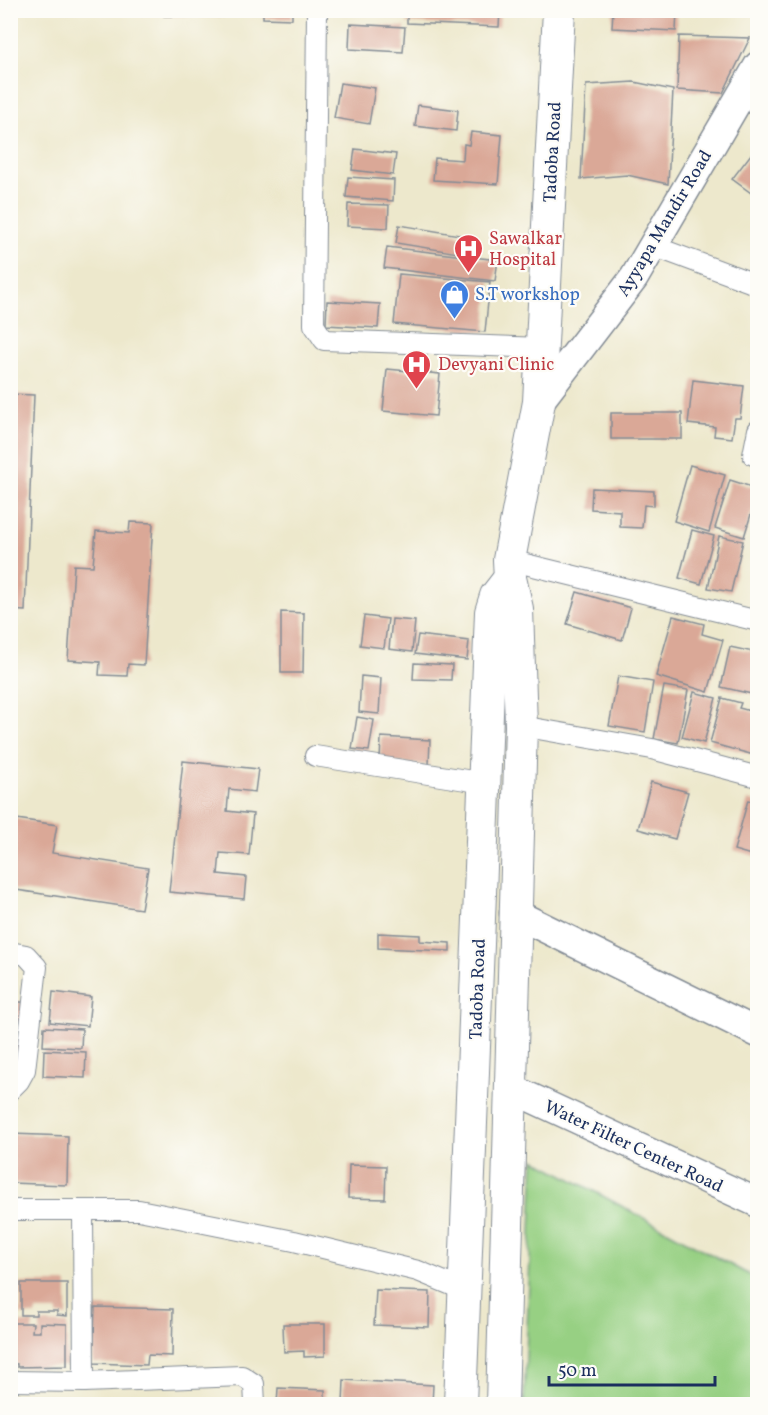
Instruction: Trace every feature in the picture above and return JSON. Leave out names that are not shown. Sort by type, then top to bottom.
[{"type":"main road","name":"Tadoba Road","points":[[460,1404],[491,612],[509,569],[539,402],[559,10]]},
{"type":"main road","name":"Tadoba Road","points":[[502,1404],[521,726],[517,609],[509,569]]},
{"type":"street","points":[[317,10],[313,320],[324,340],[542,348]]},
{"type":"street","name":"Ayyapa Mandir Road","points":[[539,402],[634,278],[758,66]]},
{"type":"street","points":[[653,246],[758,285]]},
{"type":"street","points":[[758,430],[753,455],[758,456]]},
{"type":"street","points":[[509,569],[758,621]]},
{"type":"street","points":[[521,726],[652,749],[758,777]]},
{"type":"street","points":[[315,756],[485,783]]},
{"type":"street","points":[[514,913],[758,1033]]},
{"type":"street","points":[[10,952],[26,955],[37,967],[25,1070],[10,1090]]},
{"type":"street","name":"Water Filter Center Road","points":[[510,1088],[758,1203]]},
{"type":"street","points":[[10,1210],[139,1210],[283,1239],[418,1271],[466,1291]]},
{"type":"street","points":[[83,1210],[84,1382]]},
{"type":"street","points":[[10,1381],[84,1382],[242,1376],[254,1384],[255,1404]]},
{"type":"green space","points":[[534,1159],[757,1279],[757,1404],[524,1404]]},
{"type":"building","points":[[126,10],[159,10],[159,15],[126,14]]},
{"type":"building","points":[[164,10],[194,10],[194,16],[164,16]]},
{"type":"building","points":[[199,10],[225,10],[225,17],[198,17]]},
{"type":"building","points":[[263,10],[292,10],[292,19],[263,18]]},
{"type":"building","points":[[407,10],[500,10],[499,27],[407,23]]},
{"type":"building","points":[[613,10],[677,10],[676,31],[612,28]]},
{"type":"building","points":[[350,24],[405,27],[403,52],[349,49]]},
{"type":"building","points":[[679,36],[750,38],[723,93],[677,90]]},
{"type":"building","points":[[634,82],[673,90],[668,184],[627,175],[581,179],[586,85]]},
{"type":"building","points":[[340,83],[375,88],[369,124],[334,118]]},
{"type":"building","points":[[418,105],[458,110],[456,131],[415,126]]},
{"type":"building","points":[[471,132],[502,135],[498,184],[433,180],[435,158],[463,160],[464,144],[469,145]]},
{"type":"building","points":[[355,149],[396,154],[393,175],[352,170]]},
{"type":"building","points":[[755,149],[758,151],[758,198],[732,179]]},
{"type":"building","points":[[348,177],[394,180],[393,201],[346,197]]},
{"type":"building","points":[[348,204],[389,205],[388,228],[347,226]]},
{"type":"building","points":[[399,225],[466,236],[464,254],[396,243]]},
{"type":"building","points":[[387,247],[498,260],[495,281],[384,268]]},
{"type":"building","points":[[399,274],[490,282],[485,332],[394,324]]},
{"type":"building","points":[[327,301],[380,304],[378,328],[326,325]]},
{"type":"building","points":[[387,369],[440,374],[436,416],[383,411]]},
{"type":"building","points":[[693,380],[744,386],[740,418],[735,418],[732,438],[714,436],[715,427],[688,424]]},
{"type":"building","points":[[10,394],[34,395],[25,611],[10,610]]},
{"type":"building","points":[[611,413],[682,413],[682,439],[611,439]]},
{"type":"building","points":[[690,465],[725,475],[709,532],[674,521]]},
{"type":"building","points":[[730,480],[758,489],[758,513],[752,511],[744,537],[715,528]]},
{"type":"building","points":[[592,488],[654,491],[654,506],[644,505],[642,528],[620,527],[620,511],[591,509]]},
{"type":"building","points":[[130,522],[153,523],[144,665],[128,664],[127,676],[99,675],[100,662],[68,660],[74,565],[93,566],[96,531],[129,533]]},
{"type":"building","points":[[692,530],[714,536],[701,584],[679,578]]},
{"type":"building","points":[[719,536],[743,541],[731,592],[708,588]]},
{"type":"building","points":[[577,592],[631,608],[622,640],[567,624]]},
{"type":"building","points":[[281,612],[304,613],[303,673],[281,673]]},
{"type":"building","points":[[364,616],[388,619],[384,648],[360,645]]},
{"type":"building","points":[[673,616],[704,624],[702,634],[723,640],[708,692],[656,676]]},
{"type":"building","points":[[392,619],[415,621],[412,652],[389,649]]},
{"type":"building","points":[[418,635],[469,641],[467,660],[415,654]]},
{"type":"building","points":[[730,647],[758,653],[756,695],[721,687]]},
{"type":"building","points":[[414,663],[452,665],[451,680],[413,679]]},
{"type":"building","points":[[361,676],[381,678],[379,714],[359,712]]},
{"type":"building","points":[[618,676],[653,682],[645,732],[609,726]]},
{"type":"building","points":[[664,686],[688,690],[678,743],[654,739]]},
{"type":"building","points":[[694,692],[716,698],[704,743],[682,737]]},
{"type":"building","points":[[722,698],[741,703],[739,708],[758,713],[758,741],[754,755],[710,743]]},
{"type":"building","points":[[357,717],[374,720],[369,751],[352,749]]},
{"type":"building","points":[[381,737],[430,740],[429,765],[380,762]]},
{"type":"building","points":[[183,761],[258,769],[255,792],[229,789],[227,811],[253,814],[249,855],[220,853],[218,874],[246,877],[244,899],[169,892]]},
{"type":"building","points":[[651,782],[688,792],[675,839],[638,829]]},
{"type":"building","points":[[748,800],[758,803],[758,857],[734,850]]},
{"type":"building","points":[[10,818],[57,825],[52,853],[148,868],[141,909],[10,889]]},
{"type":"building","points":[[378,933],[420,935],[420,941],[450,943],[450,951],[378,948]]},
{"type":"building","points":[[53,992],[91,997],[88,1026],[50,1022]]},
{"type":"building","points":[[10,1001],[30,1003],[28,1022],[10,1021]]},
{"type":"building","points":[[44,1027],[82,1029],[81,1048],[43,1046]]},
{"type":"building","points":[[10,1042],[20,1042],[19,1071],[10,1071]]},
{"type":"building","points":[[44,1050],[86,1052],[85,1078],[43,1076]]},
{"type":"building","points":[[11,1134],[68,1136],[67,1185],[10,1183]]},
{"type":"building","points":[[349,1165],[386,1166],[385,1199],[348,1198]]},
{"type":"building","points":[[10,1271],[16,1271],[15,1304],[10,1304]]},
{"type":"building","points":[[21,1283],[67,1283],[67,1316],[57,1315],[57,1311],[36,1311],[36,1315],[21,1315]]},
{"type":"building","points":[[376,1290],[430,1292],[429,1327],[374,1325]]},
{"type":"building","points":[[95,1307],[173,1309],[172,1356],[148,1355],[147,1365],[93,1363]]},
{"type":"building","points":[[10,1323],[33,1323],[32,1332],[40,1332],[40,1323],[67,1324],[67,1366],[17,1367],[17,1364],[10,1363]]},
{"type":"building","points":[[283,1324],[325,1324],[325,1356],[304,1357],[304,1351],[284,1352]]},
{"type":"building","points":[[344,1380],[433,1385],[432,1404],[343,1404]]},
{"type":"building","points":[[278,1388],[325,1390],[325,1404],[277,1404]]},
{"type":"place","name":"Sawalkar Hospital","points":[[468,274]]},
{"type":"place","name":"S.T workshop","points":[[454,320]]},
{"type":"place","name":"Devyani Clinic","points":[[417,390]]}]
